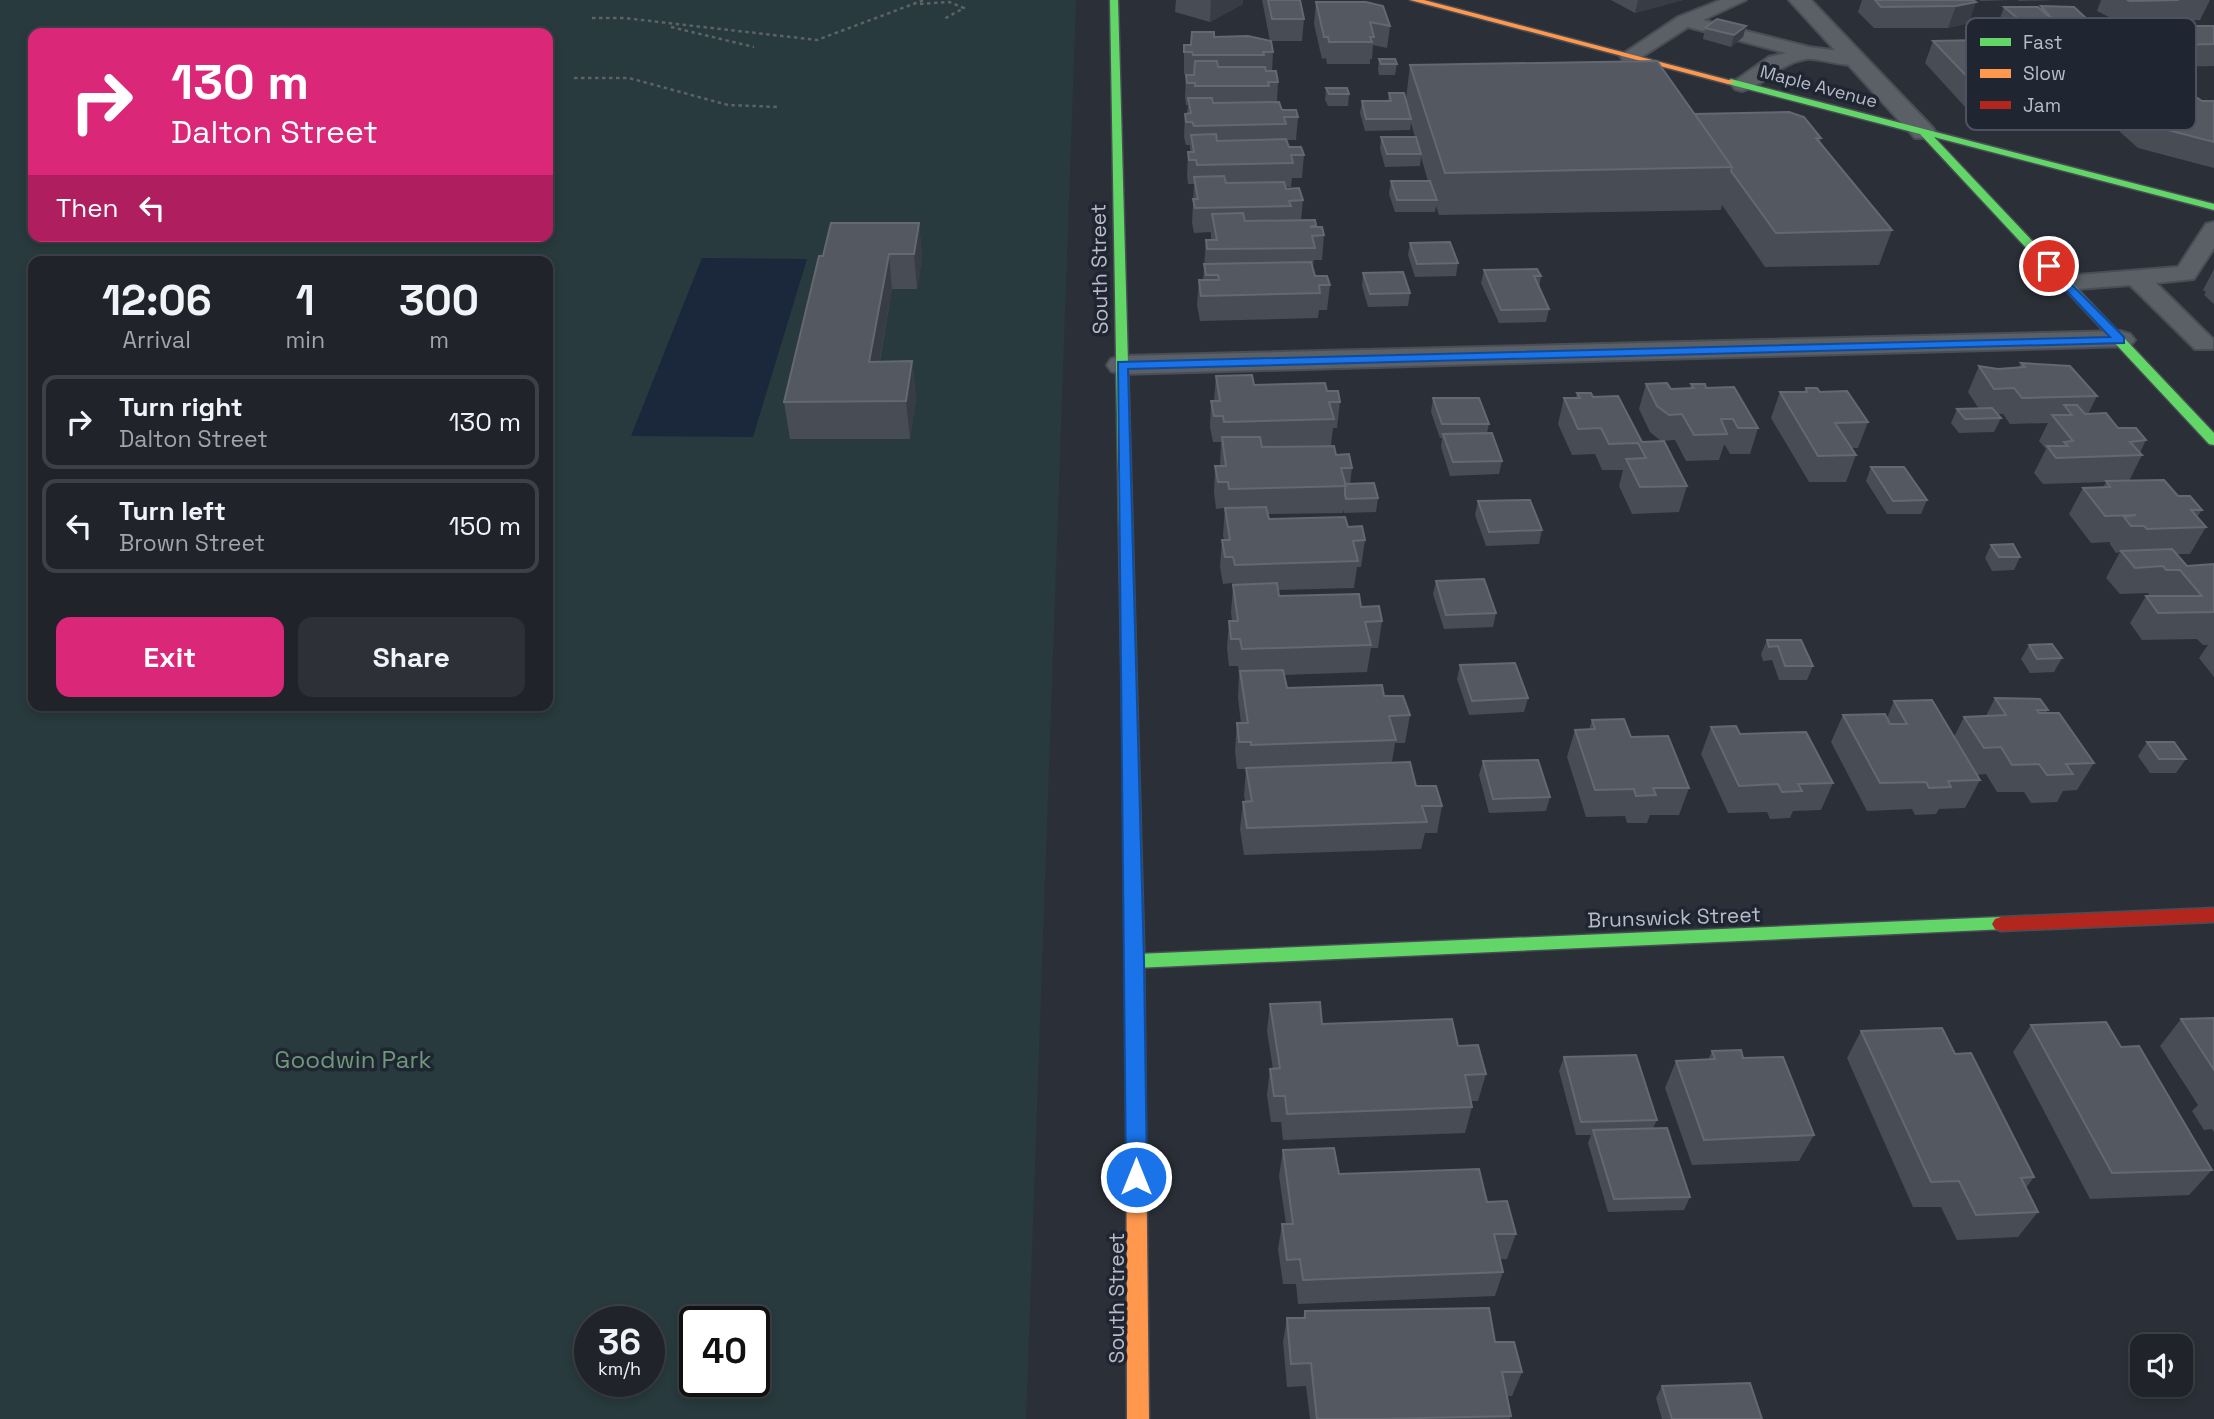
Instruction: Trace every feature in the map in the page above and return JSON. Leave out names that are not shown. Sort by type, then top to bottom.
[{"type":"street","name":"South Street","points":[[1114,0],[1135,961],[1138,1419]]},
{"type":"street","name":"Maple Avenue","points":[[1415,0],[2214,208]]},
{"type":"street","points":[[1799,0],[2214,441]]},
{"type":"street","points":[[1122,365],[2120,340]]},
{"type":"street","name":"Brunswick Street","points":[[1135,961],[2214,915]]},
{"type":"lane","points":[[1630,56],[1685,21],[1737,0]]},
{"type":"lane","points":[[1685,21],[1809,53],[1855,59]]},
{"type":"lane","points":[[1666,33],[1776,61]]},
{"type":"lane","points":[[1742,85],[1776,61],[1809,53]]},
{"type":"lane","points":[[2065,283],[2186,274],[2214,229]]},
{"type":"lane","points":[[2136,278],[2204,344]]},
{"type":"path","points":[[592,18],[817,40],[924,0]]},
{"type":"path","points":[[916,2],[949,2],[964,8],[944,19]]},
{"type":"path","points":[[650,22],[754,47]]},
{"type":"path","points":[[574,78],[629,78],[728,104],[779,107]]},
{"type":"green space","name":"Goodwin Park","points":[[0,0],[1076,0],[1026,1419],[0,1419]]},
{"type":"water","points":[[702,258],[807,259],[753,437],[631,436]]},
{"type":"building","points":[[1268,0],[1300,0],[1304,19],[1272,19]]},
{"type":"building","points":[[1875,0],[1976,2],[1956,6],[1881,7]]},
{"type":"building","points":[[1316,2],[1366,2],[1383,6],[1390,26],[1370,22],[1374,37],[1370,37],[1372,42],[1329,42],[1328,37],[1324,37]]},
{"type":"building","points":[[2041,6],[2074,7],[2086,18],[2051,18]]},
{"type":"building","points":[[2004,7],[2038,7],[2051,18],[2017,18]]},
{"type":"building","points":[[1717,19],[1746,26],[1734,35],[1705,28]]},
{"type":"building","points":[[2196,26],[2214,26],[2214,44],[2196,44]]},
{"type":"building","points":[[1192,32],[1214,32],[1214,37],[1248,36],[1271,41],[1273,52],[1263,52],[1264,55],[1193,55],[1192,52],[1184,52],[1184,45],[1191,45]]},
{"type":"building","points":[[1966,40],[1966,76],[1933,41]]},
{"type":"building","points":[[1379,59],[1395,59],[1397,64],[1381,64]]},
{"type":"building","points":[[1195,61],[1217,61],[1218,67],[1265,67],[1266,71],[1276,71],[1278,82],[1268,82],[1269,86],[1195,86],[1195,83],[1187,83],[1186,75],[1194,75]]},
{"type":"building","points":[[1657,61],[1732,167],[1445,173],[1410,65]]},
{"type":"building","points":[[1326,88],[1347,88],[1349,94],[1329,94]]},
{"type":"building","points":[[1389,93],[1404,93],[1411,119],[1366,119],[1362,101],[1391,101]]},
{"type":"building","points":[[2196,97],[2202,101],[2214,101],[2214,142],[2168,130],[2196,130]]},
{"type":"building","points":[[1188,98],[1212,98],[1213,103],[1279,102],[1282,110],[1296,110],[1298,117],[1284,117],[1286,124],[1194,126],[1192,122],[1186,122],[1185,114],[1191,113]]},
{"type":"building","points":[[1789,112],[1804,117],[1821,138],[1816,138],[1892,230],[1776,233],[1731,171],[1732,167],[1695,114]]},
{"type":"building","points":[[1216,134],[1217,141],[1286,139],[1289,147],[1301,147],[1304,155],[1291,155],[1293,163],[1197,165],[1196,160],[1189,160],[1188,152],[1194,152],[1191,135]]},
{"type":"building","points":[[1381,137],[1416,137],[1421,154],[1387,154]]},
{"type":"building","points":[[1224,176],[1226,183],[1284,182],[1286,189],[1299,188],[1303,200],[1289,201],[1291,206],[1195,208],[1193,199],[1198,199],[1194,177]]},
{"type":"building","points":[[1391,181],[1430,181],[1437,200],[1397,200]]},
{"type":"building","points":[[1243,213],[1245,221],[1315,220],[1316,225],[1310,227],[1322,227],[1324,235],[1312,236],[1315,248],[1207,249],[1206,240],[1217,240],[1212,214]]},
{"type":"building","points":[[831,223],[919,223],[914,254],[889,254],[869,362],[912,361],[906,401],[784,402],[819,256],[823,256]]},
{"type":"building","points":[[1450,242],[1458,263],[1417,264],[1410,243]]},
{"type":"building","points":[[1311,262],[1315,276],[1327,276],[1330,285],[1319,285],[1320,293],[1201,296],[1199,280],[1219,280],[1218,275],[1206,275],[1204,264]]},
{"type":"building","points":[[1537,269],[1541,276],[1534,276],[1549,309],[1501,310],[1484,270]]},
{"type":"building","points":[[1403,272],[1410,293],[1370,294],[1363,273]]},
{"type":"building","points":[[2021,363],[2070,366],[2097,396],[2022,398],[2014,388],[1994,389],[1979,366],[1998,369],[2025,367]]},
{"type":"building","points":[[1252,375],[1254,385],[1325,383],[1327,391],[1338,391],[1340,402],[1329,402],[1334,419],[1224,422],[1223,416],[1214,416],[1211,401],[1220,401],[1216,376]]},
{"type":"building","points":[[1667,383],[1671,389],[1694,388],[1691,384],[1705,384],[1706,388],[1734,387],[1758,428],[1738,428],[1733,419],[1721,419],[1727,434],[1694,435],[1682,414],[1669,415],[1657,406],[1646,384]]},
{"type":"building","points":[[1806,388],[1817,388],[1820,392],[1847,391],[1868,422],[1835,423],[1856,455],[1818,456],[1780,392],[1807,392]]},
{"type":"building","points":[[1577,393],[1591,393],[1593,397],[1618,396],[1642,442],[1664,441],[1687,486],[1640,487],[1626,459],[1646,458],[1638,443],[1609,444],[1601,428],[1578,429],[1564,398],[1580,398]]},
{"type":"building","points":[[1433,398],[1479,398],[1489,424],[1442,424]]},
{"type":"building","points":[[2064,405],[2077,405],[2085,414],[2106,413],[2118,428],[2136,428],[2146,440],[2130,442],[2142,455],[2056,458],[2047,446],[2068,446],[2064,442],[2073,441],[2052,415],[2072,415]]},
{"type":"building","points":[[1992,408],[2001,418],[1965,419],[1957,409]]},
{"type":"building","points":[[1492,433],[1502,461],[1453,462],[1443,434]]},
{"type":"building","points":[[1222,437],[1260,437],[1262,447],[1334,446],[1336,455],[1349,454],[1352,468],[1341,468],[1346,486],[1229,489],[1228,482],[1218,482],[1215,466],[1226,466]]},
{"type":"building","points":[[1871,467],[1904,467],[1927,500],[1893,501]]},
{"type":"building","points":[[2164,480],[2178,496],[2190,496],[2202,510],[2191,510],[2206,527],[2147,529],[2144,526],[2131,526],[2124,517],[2136,515],[2105,516],[2083,488],[2110,487],[2106,481]]},
{"type":"building","points":[[1374,483],[1378,498],[1346,499],[1345,484]]},
{"type":"building","points":[[1530,500],[1542,530],[1489,532],[1478,501]]},
{"type":"building","points":[[1266,507],[1269,519],[1345,517],[1348,527],[1362,526],[1365,540],[1353,541],[1358,561],[1235,565],[1233,557],[1225,557],[1222,540],[1230,540],[1225,508]]},
{"type":"building","points":[[2013,544],[2020,557],[1999,557],[1991,545]]},
{"type":"building","points":[[2172,549],[2187,566],[2214,564],[2214,612],[2158,613],[2146,596],[2202,596],[2180,570],[2166,570],[2163,566],[2135,568],[2121,551]]},
{"type":"building","points":[[1484,579],[1496,613],[1446,615],[1436,581]]},
{"type":"building","points":[[1277,583],[1279,596],[1359,594],[1361,607],[1379,606],[1382,621],[1365,622],[1371,645],[1242,649],[1240,639],[1231,639],[1229,621],[1238,621],[1233,585]]},
{"type":"building","points":[[1767,640],[1801,640],[1813,666],[1785,666],[1778,646],[1769,647]]},
{"type":"building","points":[[2052,644],[2062,658],[2037,659],[2029,645]]},
{"type":"building","points":[[1515,663],[1528,698],[1472,701],[1460,665]]},
{"type":"building","points":[[1283,670],[1287,688],[1382,685],[1384,696],[1403,696],[1410,715],[1389,716],[1396,740],[1251,745],[1251,742],[1239,742],[1237,723],[1248,723],[1240,671]]},
{"type":"building","points":[[1995,698],[2040,699],[2048,710],[2037,710],[2039,713],[2059,713],[2094,763],[2066,764],[2073,774],[2047,775],[2039,764],[2012,765],[2001,747],[1984,748],[1964,717],[2006,715]]},
{"type":"building","points":[[1932,700],[1980,780],[1948,781],[1951,787],[1929,788],[1926,782],[1880,783],[1843,715],[1885,714],[1890,724],[1907,724],[1894,701]]},
{"type":"building","points":[[1624,719],[1631,737],[1668,736],[1689,788],[1653,788],[1656,795],[1636,796],[1634,789],[1595,790],[1575,730],[1595,729],[1592,720]]},
{"type":"building","points":[[1736,726],[1740,734],[1806,732],[1833,783],[1798,784],[1802,791],[1782,792],[1778,784],[1739,786],[1711,727]]},
{"type":"building","points":[[2147,742],[2174,742],[2186,759],[2159,759]]},
{"type":"building","points":[[1538,760],[1550,797],[1493,799],[1483,761]]},
{"type":"building","points":[[1410,762],[1416,786],[1436,786],[1442,806],[1422,806],[1427,822],[1247,828],[1243,802],[1252,801],[1246,768]]},
{"type":"building","points":[[1320,1002],[1322,1024],[1452,1019],[1458,1046],[1478,1045],[1486,1074],[1465,1075],[1472,1107],[1287,1114],[1285,1096],[1274,1096],[1270,1069],[1280,1068],[1270,1004]]},
{"type":"building","points":[[2214,1018],[2214,1070],[2181,1019]]},
{"type":"building","points":[[2106,1022],[2121,1047],[2139,1046],[2212,1170],[2112,1173],[2031,1025]]},
{"type":"building","points":[[1942,1028],[1955,1054],[1971,1053],[2034,1177],[2021,1178],[2038,1212],[1976,1215],[1959,1181],[1931,1182],[1861,1031]]},
{"type":"building","points":[[1741,1050],[1743,1058],[1783,1057],[1814,1135],[1704,1140],[1676,1061],[1715,1059],[1712,1051]]},
{"type":"building","points":[[1636,1055],[1657,1120],[1581,1122],[1564,1057]]},
{"type":"building","points":[[1667,1128],[1690,1197],[1614,1199],[1593,1130]]},
{"type":"building","points":[[1334,1148],[1339,1174],[1479,1169],[1487,1202],[1507,1201],[1516,1234],[1494,1234],[1503,1272],[1303,1280],[1300,1259],[1287,1260],[1282,1224],[1293,1224],[1283,1150]]},
{"type":"building","points":[[1489,1308],[1495,1342],[1514,1342],[1522,1372],[1502,1372],[1511,1416],[1317,1419],[1311,1363],[1291,1364],[1287,1318],[1305,1318],[1305,1311]]},
{"type":"building","points":[[1750,1383],[1762,1419],[1672,1419],[1662,1386]]},
{"type":"traffic: fast","points":[[1114,0],[1135,947]]},
{"type":"traffic: fast","points":[[1731,82],[2214,207]]},
{"type":"traffic: fast","points":[[1924,133],[2214,441]]},
{"type":"traffic: fast","points":[[1135,961],[2001,924]]},
{"type":"traffic: slow","points":[[1414,0],[1731,82]]},
{"type":"traffic: slow","points":[[1135,947],[1138,1419]]},
{"type":"traffic: jam","points":[[2001,924],[2214,915]]},
{"type":"route","points":[[1136,1177],[1135,961],[1122,365],[2120,340],[2049,266]]}]
